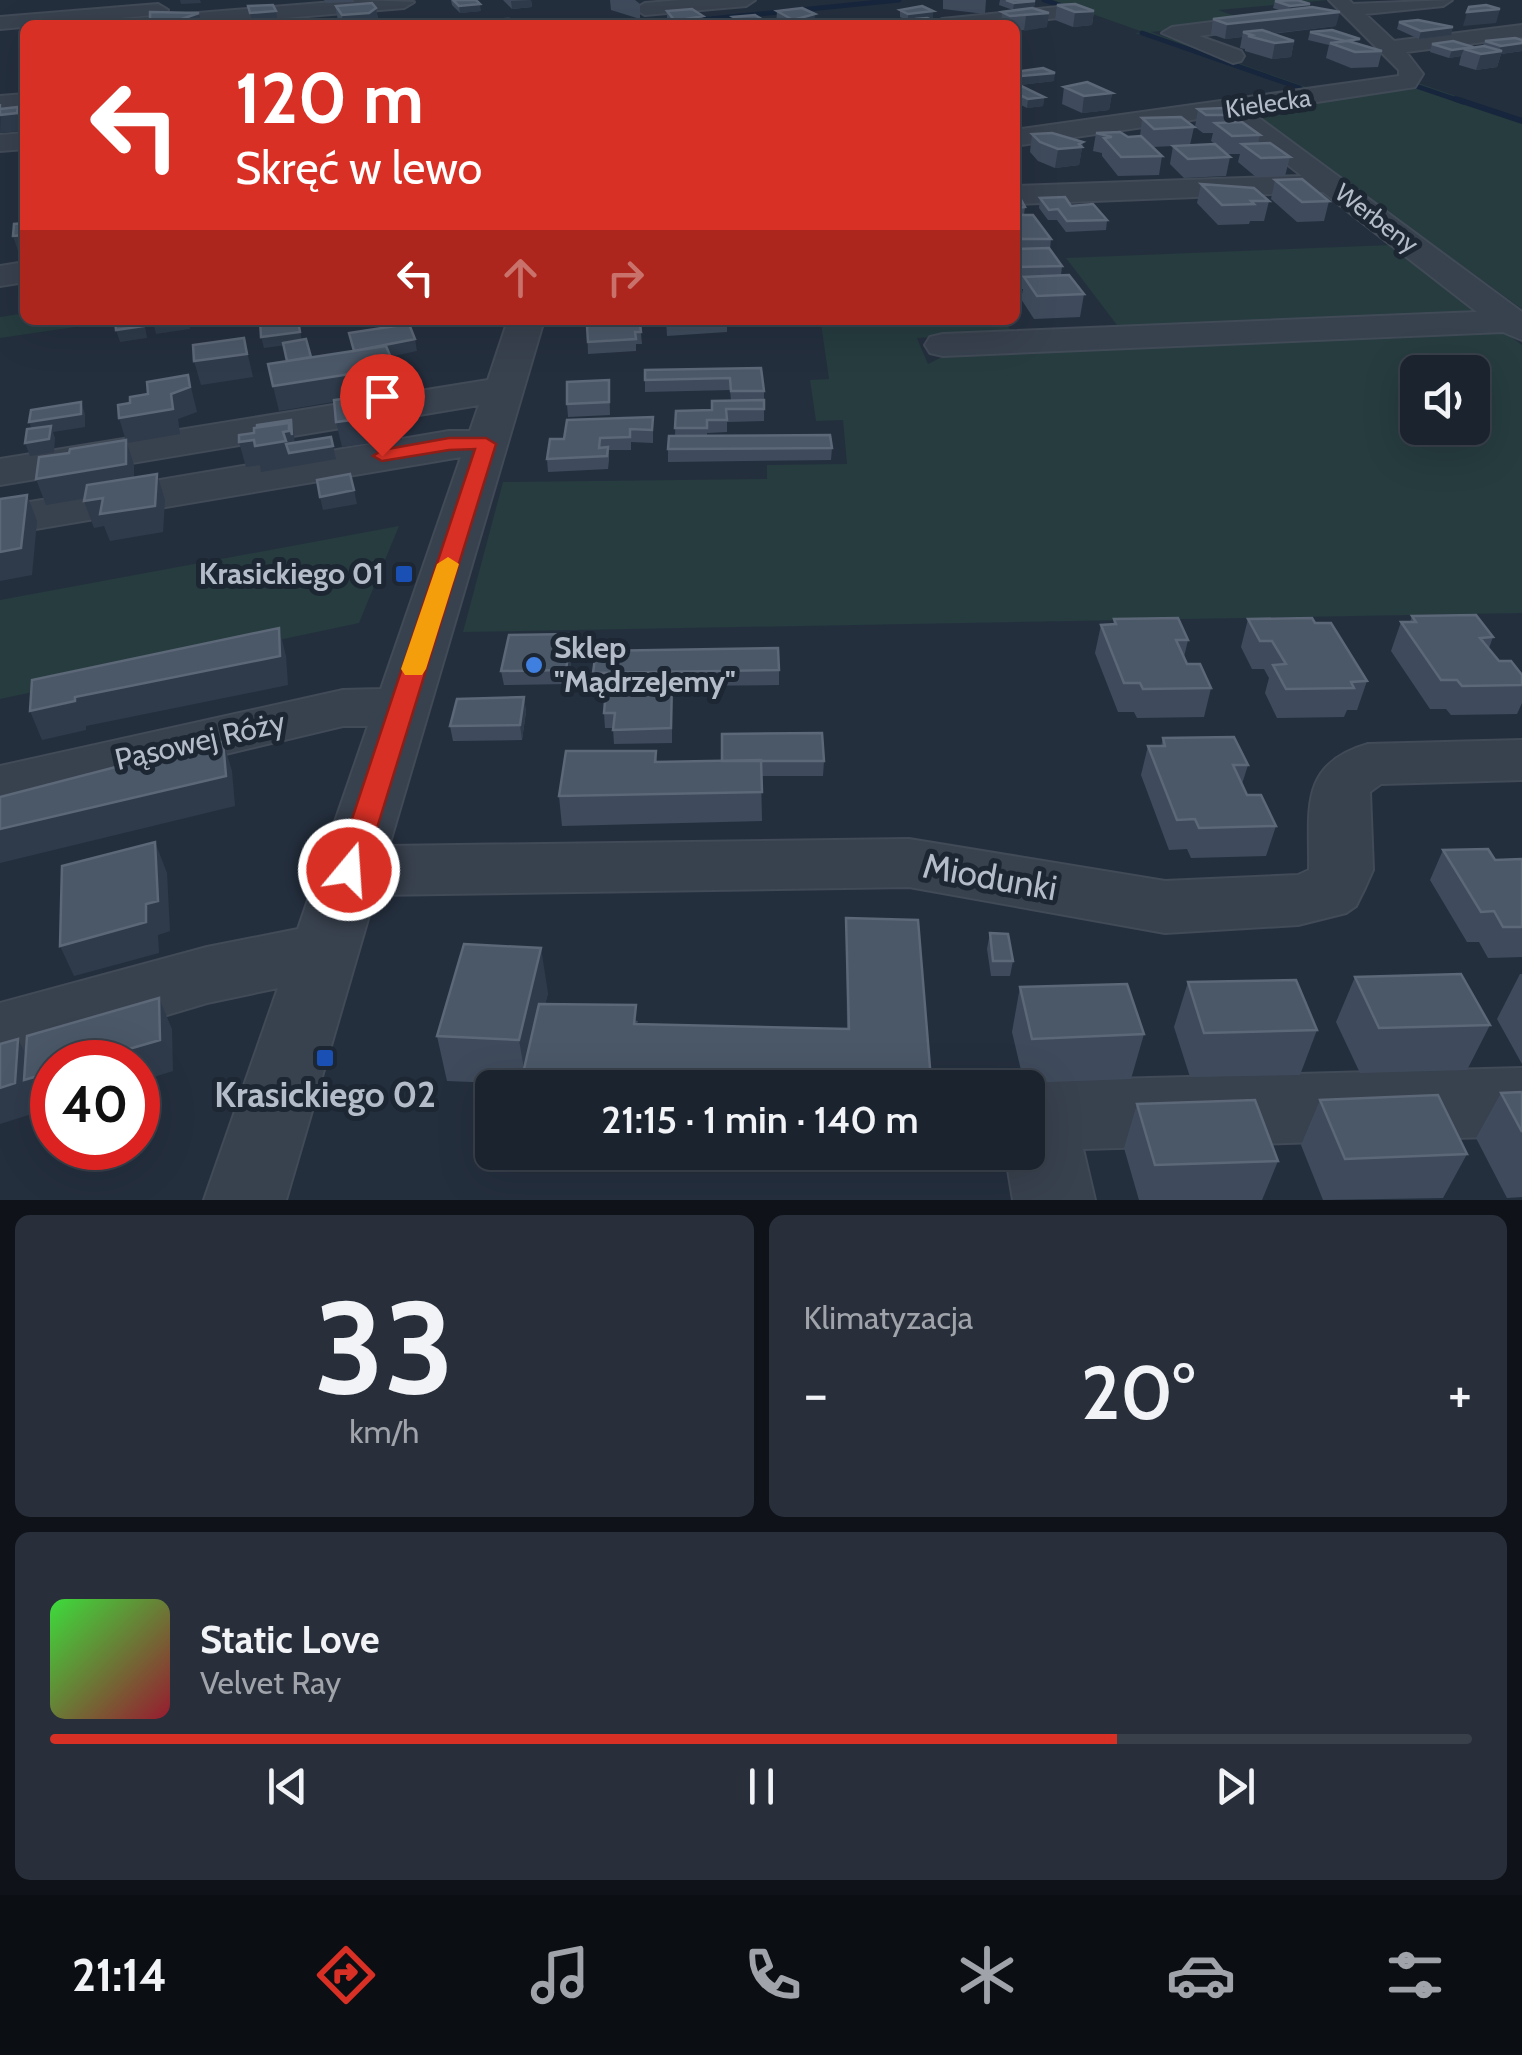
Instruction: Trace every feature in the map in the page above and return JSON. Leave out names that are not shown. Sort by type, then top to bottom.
[{"type":"street","points":[[36,20],[278,0]]},
{"type":"street","points":[[645,9],[746,0]]},
{"type":"street","points":[[1233,56],[1172,33],[1443,0]]},
{"type":"street","points":[[183,20],[403,1],[419,19]]},
{"type":"street","name":"Kielecka","points":[[1020,137],[1407,82],[1412,74],[1410,68],[1348,9]]},
{"type":"street","points":[[990,20],[1058,13]]},
{"type":"street","points":[[1390,48],[1522,32]]},
{"type":"street","name":"Werbeny","points":[[1231,108],[1517,325]]},
{"type":"street","points":[[1020,195],[1331,183]]},
{"type":"street","points":[[245,1200],[524,325]]},
{"type":"street","points":[[942,346],[1517,325]]},
{"type":"street","points":[[0,472],[504,389]]},
{"type":"street","points":[[0,521],[449,444],[486,444]]},
{"type":"street","name":"Pąsowej Róży","points":[[0,787],[342,708],[401,707]]},
{"type":"street","name":"Miodunki","points":[[349,870],[909,863],[1165,907],[1298,900],[1334,888],[1341,870],[1340,790],[1348,778],[1368,764],[1522,760]]},
{"type":"street","points":[[0,1034],[207,975],[324,951]]},
{"type":"street","points":[[1054,1200],[1037,1116],[1522,1102]]},
{"type":"green space","points":[[1053,0],[1329,0],[1218,10],[1249,21],[1151,32],[1320,92],[1309,94]]},
{"type":"green space","points":[[1418,83],[1522,119],[1522,309],[1250,112]]},
{"type":"green space","points":[[1391,245],[1476,309],[1471,314],[1120,329],[1066,258]]},
{"type":"green space","points":[[20,314],[20,325],[89,325],[0,338],[0,317]]},
{"type":"green space","points":[[821,325],[1007,325],[1013,334],[917,338],[928,364],[946,355],[1490,329],[1506,333],[1522,345],[1522,613],[463,632],[503,482],[767,479],[767,465],[847,464],[843,420],[816,421],[810,380],[829,379]]},
{"type":"green space","points":[[399,526],[359,623],[0,699],[0,600]]},
{"type":"building","points":[[453,0],[476,0],[480,4],[459,6]]},
{"type":"building","points":[[1275,1],[1310,4],[1290,6]]},
{"type":"building","points":[[372,3],[376,8],[369,13],[342,15],[336,6]]},
{"type":"building","points":[[1075,4],[1094,11],[1075,12],[1057,5]]},
{"type":"building","points":[[273,5],[276,11],[250,13],[248,6]]},
{"type":"building","points":[[1486,5],[1500,9],[1467,12],[1469,7]]},
{"type":"building","points":[[922,6],[933,11],[908,14],[900,10]]},
{"type":"building","points":[[1312,7],[1340,12],[1227,24],[1213,19]]},
{"type":"building","points":[[802,8],[815,14],[793,20],[777,11]]},
{"type":"building","points":[[1032,8],[1049,13],[1010,16],[1002,12]]},
{"type":"building","points":[[692,9],[703,16],[674,20],[667,11]]},
{"type":"building","points":[[150,12],[199,13],[179,20],[150,20]]},
{"type":"building","points":[[755,15],[763,20],[738,20],[733,17]]},
{"type":"building","points":[[1418,20],[1453,27],[1421,31],[1399,22]]},
{"type":"building","points":[[1262,30],[1294,41],[1275,43],[1243,32]]},
{"type":"building","points":[[1332,30],[1360,39],[1345,41],[1310,32]]},
{"type":"building","points":[[1515,38],[1522,43],[1501,46],[1485,41]]},
{"type":"building","points":[[1348,41],[1382,51],[1355,52],[1330,43]]},
{"type":"building","points":[[1453,41],[1473,47],[1452,50],[1432,44]]},
{"type":"building","points":[[1484,46],[1502,51],[1481,54],[1464,49]]},
{"type":"building","points":[[1043,68],[1055,73],[1021,76],[1020,71]]},
{"type":"building","points":[[1087,82],[1112,93],[1084,96],[1064,87]]},
{"type":"building","points":[[1020,85],[1044,97],[1028,99],[1020,95]]},
{"type":"building","points":[[18,107],[17,113],[0,115],[0,109]]},
{"type":"building","points":[[1224,108],[1233,115],[1206,115],[1198,109]]},
{"type":"building","points":[[1181,117],[1194,127],[1154,129],[1142,118]]},
{"type":"building","points":[[1242,122],[1260,135],[1232,136],[1215,123]]},
{"type":"building","points":[[1120,132],[1128,137],[1141,136],[1162,156],[1121,157],[1104,138],[1112,137],[1096,133]]},
{"type":"building","points":[[1052,133],[1083,142],[1079,144],[1082,147],[1058,149],[1032,134]]},
{"type":"building","points":[[1270,143],[1290,157],[1261,158],[1242,144]]},
{"type":"building","points":[[1215,144],[1230,157],[1188,159],[1173,146]]},
{"type":"building","points":[[1302,179],[1329,201],[1302,202],[1275,180]]},
{"type":"building","points":[[1201,184],[1254,188],[1269,201],[1222,205]]},
{"type":"building","points":[[1065,197],[1071,206],[1093,204],[1107,220],[1067,221],[1058,209],[1049,210],[1040,198]]},
{"type":"building","points":[[1020,215],[1033,215],[1051,239],[1022,239]]},
{"type":"building","points":[[20,223],[20,235],[13,236],[14,224]]},
{"type":"building","points":[[1049,248],[1062,266],[1020,267],[1020,249]]},
{"type":"building","points":[[1069,275],[1084,294],[1037,296],[1024,277]]},
{"type":"building","points":[[116,325],[144,326],[116,330]]},
{"type":"building","points":[[260,325],[299,325],[300,332],[261,337]]},
{"type":"building","points":[[409,325],[415,339],[354,351],[349,333]]},
{"type":"building","points":[[640,325],[641,332],[635,332],[636,339],[588,342],[587,326]]},
{"type":"building","points":[[244,338],[247,354],[194,361],[193,345]]},
{"type":"building","points":[[306,339],[311,357],[287,361],[283,343]]},
{"type":"building","points":[[386,346],[395,367],[273,386],[268,364]]},
{"type":"building","points":[[761,368],[764,391],[731,391],[730,378],[645,380],[645,370]]},
{"type":"building","points":[[188,375],[190,387],[171,394],[173,409],[119,418],[118,405],[130,403],[130,397],[148,394],[147,382]]},
{"type":"building","points":[[609,380],[609,402],[567,404],[567,382]]},
{"type":"building","points":[[394,392],[398,414],[336,422],[334,400]]},
{"type":"building","points":[[764,400],[764,409],[726,409],[727,420],[707,420],[707,428],[675,428],[676,411],[712,410],[712,401]]},
{"type":"building","points":[[81,402],[81,414],[29,422],[31,410]]},
{"type":"building","points":[[653,417],[652,430],[630,429],[630,437],[600,438],[599,448],[608,447],[607,456],[547,459],[550,439],[564,439],[567,420]]},
{"type":"building","points":[[291,420],[292,435],[289,423],[257,427],[257,425]]},
{"type":"building","points":[[289,423],[289,431],[283,432],[286,441],[255,446],[254,440],[239,442],[239,435],[254,433],[254,428]]},
{"type":"building","points":[[51,426],[49,439],[25,443],[27,429]]},
{"type":"building","points":[[830,435],[832,448],[668,449],[669,436]]},
{"type":"building","points":[[331,437],[333,446],[289,453],[286,444]]},
{"type":"building","points":[[126,440],[126,464],[36,479],[39,457]]},
{"type":"building","points":[[157,474],[155,506],[100,514],[103,498],[84,501],[87,485]]},
{"type":"building","points":[[350,474],[354,490],[320,497],[317,480]]},
{"type":"building","points":[[27,495],[21,548],[0,552],[0,499]]},
{"type":"building","points":[[1476,615],[1493,637],[1480,638],[1499,661],[1511,661],[1522,675],[1522,685],[1462,686],[1457,680],[1441,680],[1401,622],[1416,622],[1412,616]]},
{"type":"building","points":[[1178,618],[1188,640],[1176,640],[1187,664],[1200,664],[1211,688],[1143,689],[1140,683],[1124,683],[1101,625],[1116,624],[1114,619]]},
{"type":"building","points":[[1312,618],[1315,623],[1331,623],[1367,681],[1351,682],[1354,688],[1286,689],[1273,665],[1286,664],[1272,641],[1260,641],[1248,619]]},
{"type":"building","points":[[279,628],[280,656],[75,697],[75,701],[30,711],[32,680]]},
{"type":"building","points":[[571,634],[566,670],[501,671],[509,635]]},
{"type":"building","points":[[778,648],[779,670],[593,673],[596,651]]},
{"type":"building","points":[[672,682],[671,728],[613,730],[615,713],[604,713],[606,690],[623,690],[624,683]]},
{"type":"building","points":[[524,697],[520,725],[450,726],[457,699]]},
{"type":"building","points":[[822,733],[824,761],[722,761],[722,734]]},
{"type":"building","points":[[1234,737],[1248,765],[1233,765],[1247,795],[1261,795],[1276,826],[1199,828],[1195,819],[1177,820],[1148,746],[1165,746],[1163,738]]},
{"type":"building","points":[[223,741],[226,776],[0,829],[0,797]]},
{"type":"building","points":[[566,751],[656,751],[655,762],[761,760],[762,792],[559,796]]},
{"type":"building","points":[[155,842],[158,901],[146,904],[146,922],[60,946],[62,866]]},
{"type":"building","points":[[1488,849],[1495,860],[1522,859],[1522,927],[1503,927],[1494,911],[1481,912],[1443,850]]},
{"type":"building","points":[[846,918],[918,920],[930,1070],[524,1069],[539,1004],[636,1005],[634,1024],[849,1029]]},
{"type":"building","points":[[990,933],[1008,934],[1013,961],[993,961]]},
{"type":"building","points":[[464,944],[541,948],[519,1040],[437,1036]]},
{"type":"building","points":[[1461,974],[1490,1025],[1379,1028],[1355,977]]},
{"type":"building","points":[[1296,980],[1317,1030],[1204,1033],[1188,982]]},
{"type":"building","points":[[1127,984],[1144,1034],[1032,1039],[1020,987]]},
{"type":"building","points":[[159,998],[160,1040],[30,1040],[30,1078],[24,1080],[27,1036]]},
{"type":"building","points":[[18,1039],[15,1083],[0,1088],[0,1044]]},
{"type":"building","points":[[1522,1092],[1522,1132],[1501,1093]]},
{"type":"building","points":[[1438,1095],[1467,1154],[1345,1159],[1320,1100]]},
{"type":"building","points":[[1255,1100],[1278,1161],[1155,1165],[1137,1104]]},
{"type":"waterway","points":[[691,14],[698,19],[710,19],[899,0]]},
{"type":"waterway","points":[[1044,0],[1073,10]]},
{"type":"waterway","points":[[1142,33],[1300,88]]},
{"type":"waterway","points":[[1416,86],[1463,102]]},
{"type":"waterway","points":[[1456,99],[1522,121]]},
{"type":"slow traffic","points":[[414,669],[448,564]]},
{"type":"place","name":"Krasickiego 01","points":[[404,574]]},
{"type":"place","name":"Sklep \"MądrzeJemy\"","points":[[534,665]]},
{"type":"place","name":"Krasickiego 02","points":[[325,1058]]},
{"type":"route","points":[[349,870],[486,444],[449,444],[382,456]]}]
